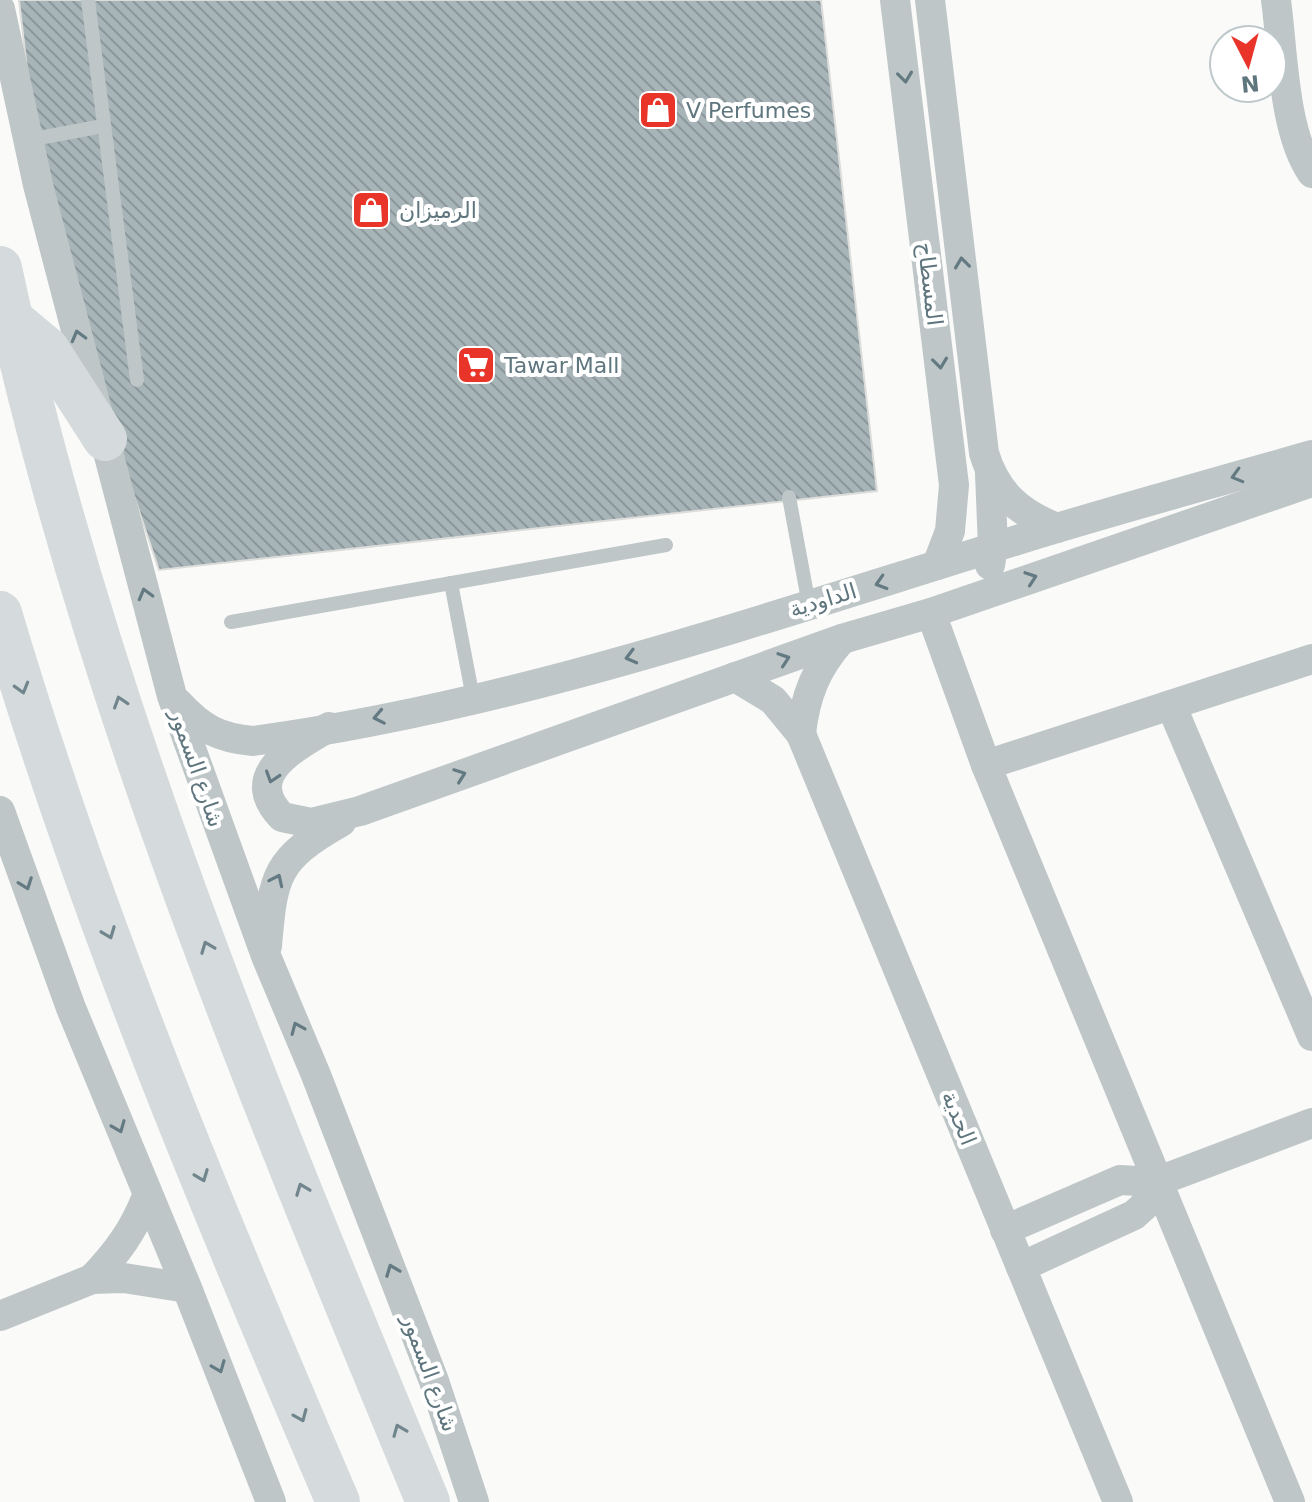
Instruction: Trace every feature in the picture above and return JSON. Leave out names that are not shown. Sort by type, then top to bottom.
[{"type":"main road","points":[[0,268],[39,432],[99,637],[180,878],[428,1502]]},
{"type":"main road","points":[[11,319],[47,349],[105,439]]},
{"type":"main road","points":[[0,613],[51,783],[210,1197],[338,1502]]},
{"type":"street","name":"المسطاح","points":[[895,0],[954,485],[950,531],[937,565]]},
{"type":"street","name":"المسطاح","points":[[930,0],[984,453],[990,472],[1004,496],[1016,507],[1057,528]]},
{"type":"street","points":[[1276,0],[1293,127],[1300,153],[1312,173]]},
{"type":"street","name":"شارع السمور","points":[[0,9],[28,140],[172,696],[266,956],[316,1075],[434,1381],[474,1502]]},
{"type":"street","name":"الداودية","points":[[172,696],[199,726],[224,738],[253,741],[473,698],[689,642],[993,547],[1312,455]]},
{"type":"street","points":[[980,596],[993,547],[990,472]]},
{"type":"street","name":"الداودية","points":[[329,727],[290,751],[271,771],[268,795],[271,804],[282,817],[293,822],[311,823],[360,811],[842,639],[931,613],[1312,482]]},
{"type":"street","points":[[931,613],[986,765],[1290,1502]]},
{"type":"street","points":[[801,734],[812,682],[825,659],[842,639]]},
{"type":"street","points":[[986,765],[1312,659]]},
{"type":"street","name":"الحدية","points":[[735,677],[773,700],[801,734],[1118,1502]]},
{"type":"street","points":[[1171,705],[1312,1036]]},
{"type":"street","points":[[0,811],[71,1008],[187,1288],[271,1502]]},
{"type":"street","name":"الداودية","points":[[266,956],[270,897],[280,871],[305,846],[360,811]]},
{"type":"street","points":[[1005,1230],[1120,1180],[1156,1182],[1312,1123]]},
{"type":"street","points":[[1021,1267],[1134,1215],[1144,1206],[1156,1182]]},
{"type":"street","points":[[92,1279],[116,1255],[135,1228],[147,1196]]},
{"type":"street","points":[[0,1316],[92,1279],[124,1278],[187,1288]]},
{"type":"lane","points":[[88,0],[137,380]]},
{"type":"lane","points":[[28,140],[103,126]]},
{"type":"lane","points":[[789,497],[809,605]]},
{"type":"lane","points":[[231,622],[666,545]]},
{"type":"lane","points":[[451,583],[473,698]]},
{"type":"building","name":"Tawar Mall","points":[[19,0],[821,0],[877,491],[159,570],[47,239]]},
{"type":"place","name":"V Perfumes","points":[[658,110]]},
{"type":"place","name":"الرميزان","points":[[371,210]]},
{"type":"place","name":"Tawar Mall","points":[[476,365]]}]
